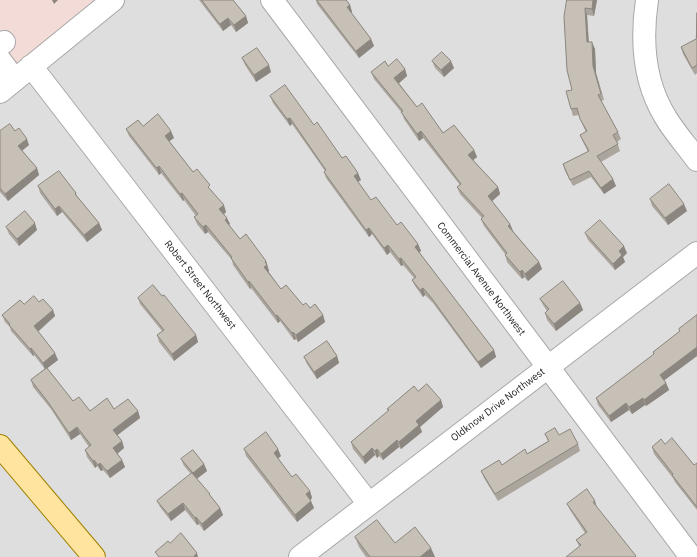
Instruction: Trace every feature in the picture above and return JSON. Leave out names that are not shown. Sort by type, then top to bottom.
[{"type":"main road","points":[[0,446],[94,557]]},
{"type":"street","points":[[15,79],[113,0]]},
{"type":"street","name":"Commercial Avenue Northwest","points":[[272,0],[691,557]]},
{"type":"street","points":[[647,0],[644,22],[644,42],[648,74],[656,98],[666,118],[697,160]]},
{"type":"street","name":"Robert Street Northwest","points":[[1,49],[15,79],[369,504]]},
{"type":"street","name":"Oldknow Drive Northwest","points":[[300,557],[697,253]]},
{"type":"shaded area","points":[[0,0],[120,0],[0,96]]},
{"type":"shaded area","points":[[120,0],[697,0],[697,557],[0,557],[0,96]]},
{"type":"building","points":[[202,0],[233,0],[246,16],[234,25],[228,18],[220,24]]},
{"type":"building","points":[[317,0],[346,0],[350,5],[347,7],[371,39],[356,51]]},
{"type":"building","points":[[567,0],[593,0],[592,9],[585,8],[587,42],[592,42],[593,66],[601,94],[598,95],[618,132],[613,135],[618,144],[597,156],[613,179],[601,188],[589,171],[570,180],[563,164],[589,151],[580,135],[587,131],[580,119],[577,108],[571,109],[566,91],[572,90],[567,70],[564,17]]},
{"type":"building","points":[[697,13],[697,65],[692,68],[681,47],[696,39]]},
{"type":"building","points":[[257,48],[269,65],[254,75],[242,58]]},
{"type":"building","points":[[442,52],[451,61],[441,70],[432,61]]},
{"type":"building","points":[[397,59],[405,69],[394,78],[417,107],[422,103],[443,133],[454,125],[474,150],[468,155],[498,187],[488,196],[510,224],[508,226],[539,262],[525,274],[522,270],[520,272],[505,255],[507,253],[481,219],[484,216],[457,187],[461,184],[421,131],[417,134],[401,112],[403,111],[371,72],[385,61],[388,66]]},
{"type":"building","points":[[285,85],[314,125],[317,122],[342,158],[346,156],[358,173],[354,176],[371,200],[376,197],[397,225],[401,222],[418,244],[415,247],[494,350],[478,362],[430,296],[423,288],[420,290],[412,280],[416,277],[401,258],[399,259],[388,245],[384,248],[369,228],[366,230],[324,172],[326,170],[290,118],[287,119],[270,96]]},
{"type":"building","points":[[158,114],[171,131],[165,136],[193,172],[197,169],[210,185],[208,187],[224,205],[219,209],[227,218],[225,220],[240,239],[246,234],[266,261],[265,262],[267,265],[264,267],[281,289],[286,285],[303,305],[306,303],[310,308],[315,304],[323,315],[296,335],[293,332],[292,333],[277,315],[276,316],[249,281],[248,282],[231,258],[232,257],[206,225],[203,227],[194,217],[198,214],[182,193],[180,194],[159,166],[157,168],[154,165],[126,129],[138,120],[143,126]]},
{"type":"building","points":[[10,124],[15,131],[19,128],[27,139],[18,146],[37,168],[5,194],[0,188],[0,131]]},
{"type":"building","points":[[59,171],[76,193],[75,194],[99,223],[84,235],[59,206],[55,209],[38,186]]},
{"type":"building","points":[[669,184],[684,204],[665,218],[650,199]]},
{"type":"building","points":[[25,211],[35,223],[17,239],[6,227]]},
{"type":"building","points":[[600,220],[624,246],[619,251],[622,255],[613,264],[585,233]]},
{"type":"building","points":[[563,281],[580,303],[554,324],[545,313],[549,309],[540,299]]},
{"type":"building","points":[[153,285],[162,296],[164,295],[196,335],[172,354],[157,335],[164,330],[138,298]]},
{"type":"building","points":[[34,296],[39,302],[43,299],[53,310],[34,326],[55,353],[43,363],[2,315],[20,300],[24,304]]},
{"type":"building","points":[[697,315],[697,347],[660,375],[666,383],[644,400],[643,398],[629,407],[626,403],[609,416],[596,398],[654,354],[653,352],[680,331],[679,329]]},
{"type":"building","points":[[327,341],[337,356],[314,372],[304,357]]},
{"type":"building","points":[[47,368],[73,401],[79,397],[90,411],[107,398],[114,409],[128,399],[138,411],[113,430],[122,441],[113,448],[122,460],[107,471],[100,463],[98,465],[94,460],[93,461],[85,450],[91,445],[77,427],[69,433],[31,380]]},
{"type":"building","points":[[427,384],[441,400],[416,421],[419,425],[399,442],[397,440],[381,454],[377,449],[375,451],[372,448],[363,457],[351,442],[389,410],[387,409],[414,386],[418,391]]},
{"type":"building","points":[[555,428],[559,435],[570,429],[578,444],[495,494],[481,471],[499,460],[502,465],[525,449],[527,454],[549,441],[545,434]]},
{"type":"building","points":[[266,432],[278,449],[274,453],[292,477],[296,474],[310,491],[306,494],[311,501],[295,515],[244,449]]},
{"type":"building","points":[[672,438],[694,465],[697,463],[697,507],[652,447],[661,439],[665,444]]},
{"type":"building","points":[[193,450],[204,464],[193,473],[181,459]]},
{"type":"building","points":[[192,473],[220,508],[202,524],[183,503],[168,514],[157,501]]},
{"type":"building","points":[[587,489],[595,501],[593,502],[636,556],[635,557],[566,557],[581,545],[576,540],[587,532],[567,504]]},
{"type":"building","points":[[377,520],[395,543],[415,527],[431,548],[420,557],[370,557],[355,537]]},
{"type":"building","points":[[181,533],[197,553],[194,556],[195,557],[159,557],[155,552],[168,541],[170,543]]}]
